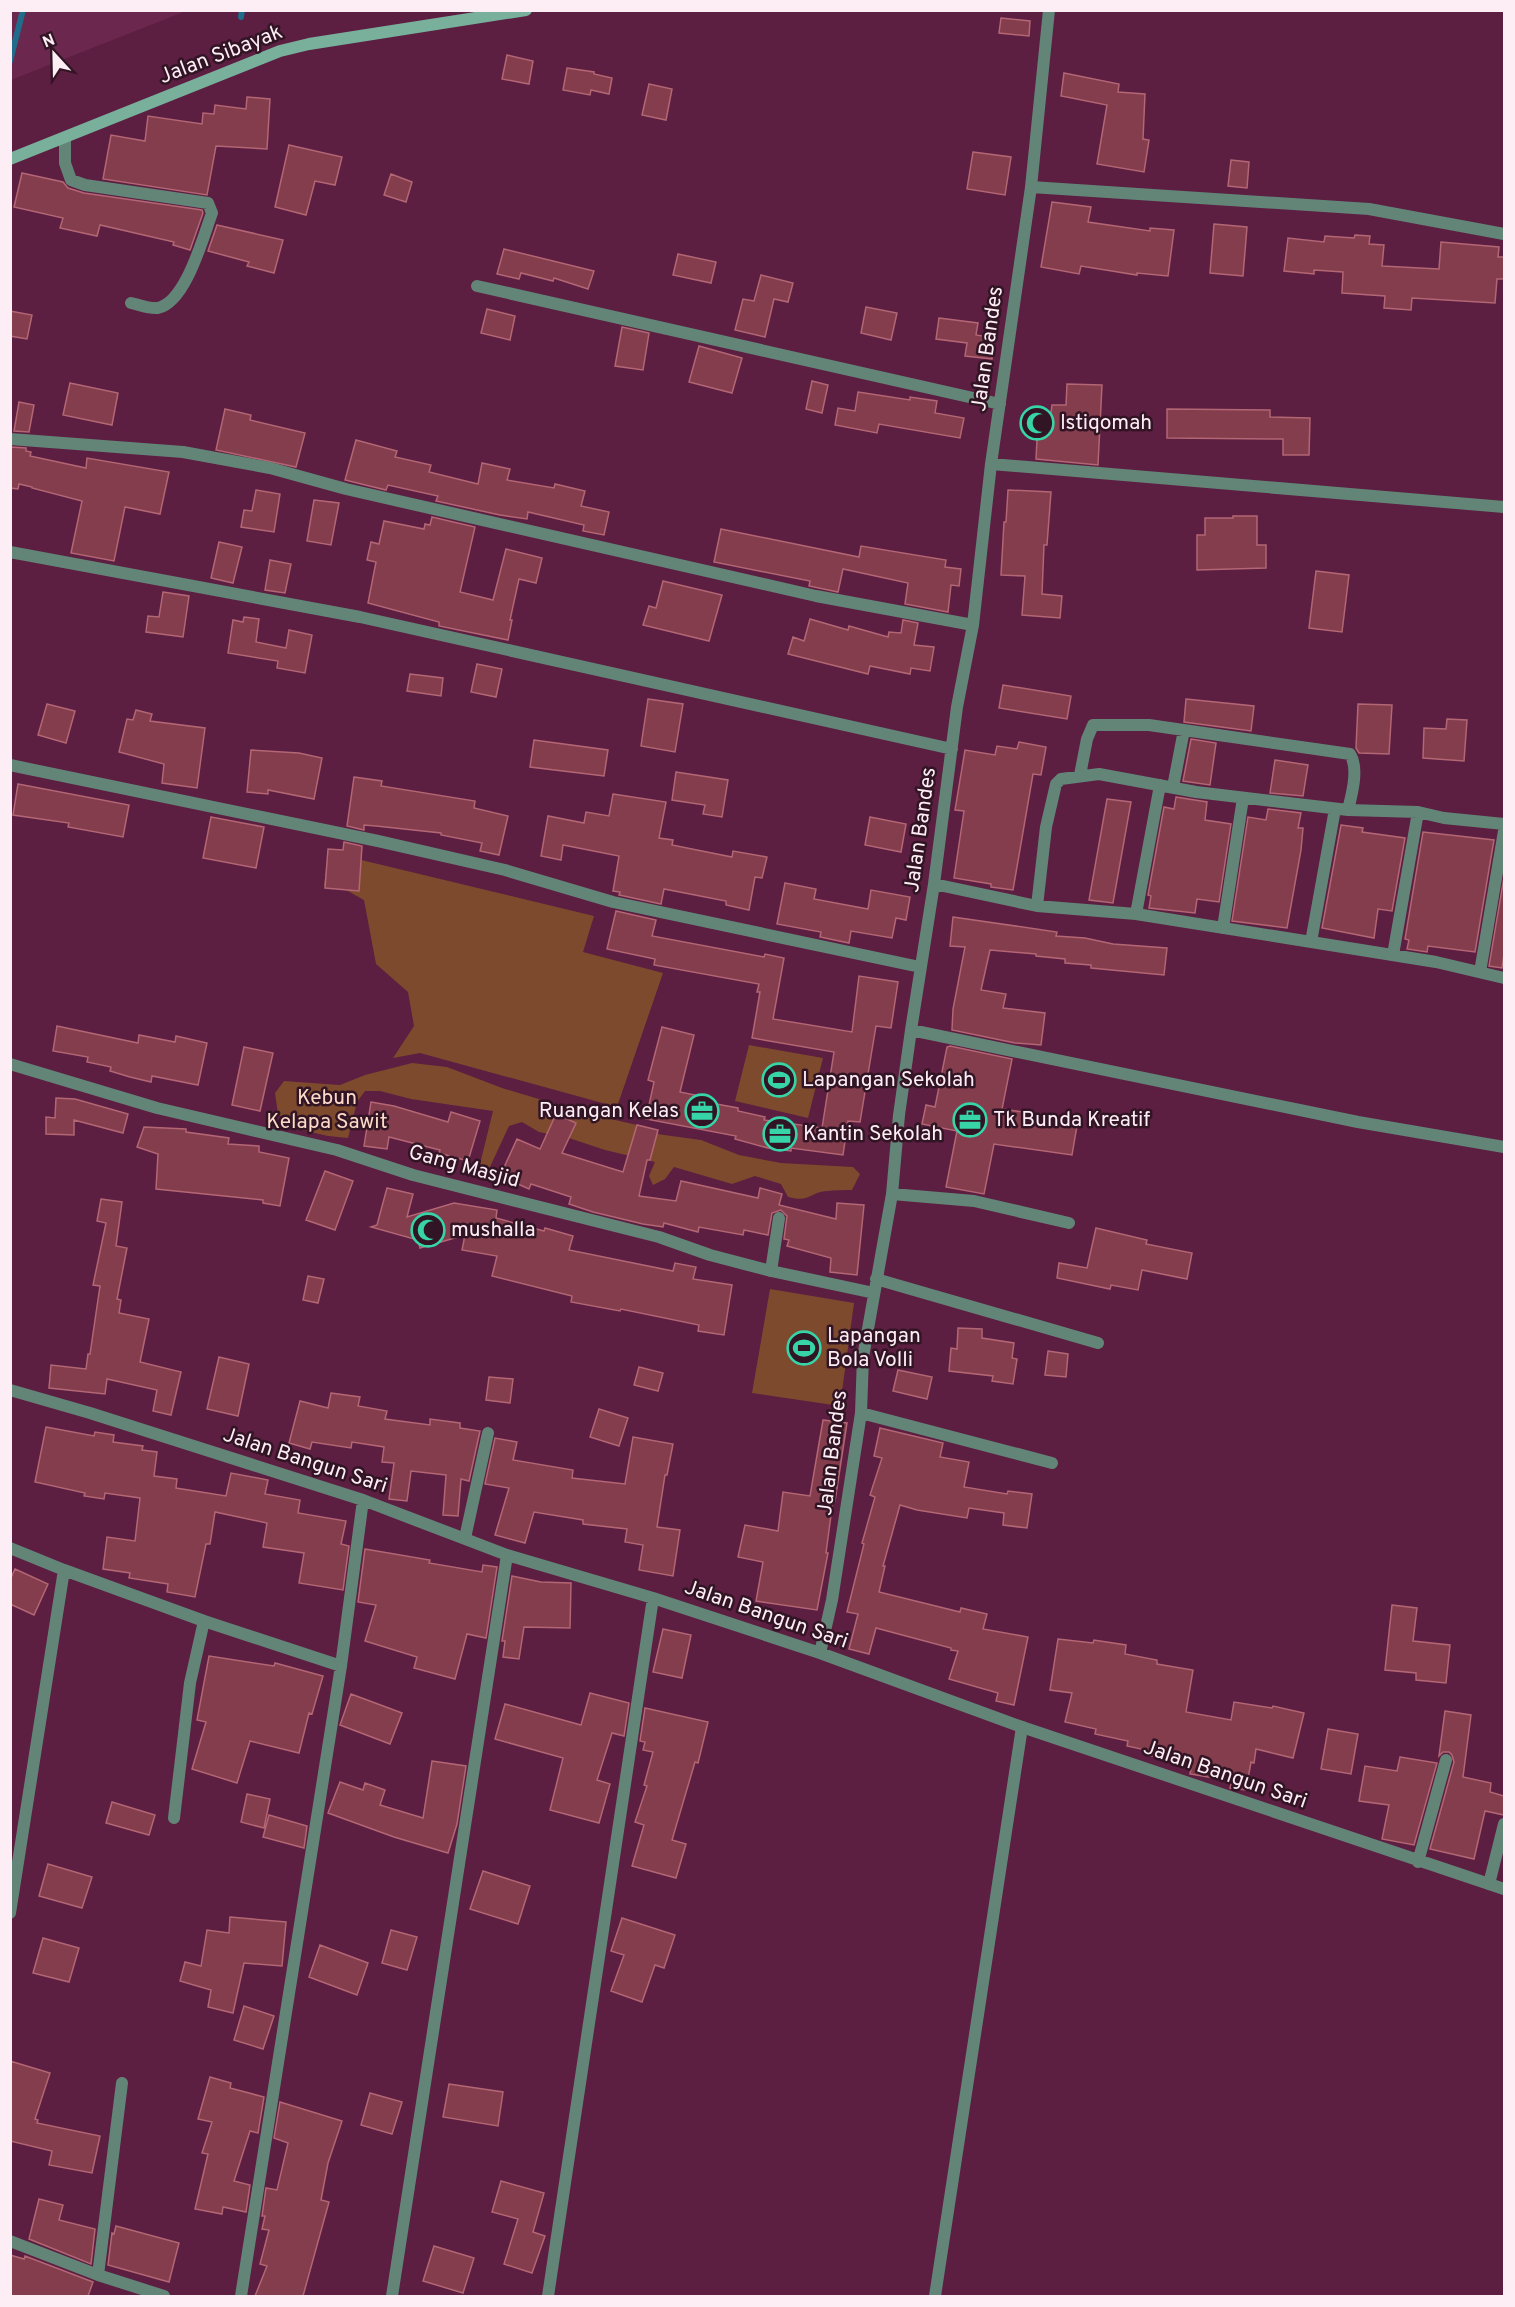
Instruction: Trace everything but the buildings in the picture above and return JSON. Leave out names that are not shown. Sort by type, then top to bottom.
[{"type":"street","name":"Jalan Sibayak","points":[[10,159],[280,51],[309,44],[526,10]]},
{"type":"street","name":"Jalan Bandes","points":[[820,1653],[832,1600],[861,1413],[863,1357],[892,1194],[899,1115],[911,1030],[934,884],[957,707],[973,625],[991,464],[1031,187],[1049,10]]},
{"type":"street","points":[[65,138],[65,163],[71,180],[208,203],[212,209],[181,289],[159,308],[131,303]]},
{"type":"street","points":[[1031,187],[1368,209],[1504,234]]},
{"type":"street","points":[[477,286],[1000,404]]},
{"type":"street","points":[[10,439],[183,452],[270,468],[346,489],[816,596],[973,625]]},
{"type":"street","points":[[991,464],[1504,507]]},
{"type":"street","points":[[10,552],[360,617],[952,749]]},
{"type":"street","points":[[1080,775],[1087,740],[1093,725],[1149,725],[1350,754],[1354,769],[1348,810]]},
{"type":"street","points":[[1173,788],[1184,730]]},
{"type":"street","points":[[10,765],[378,841],[505,870],[613,902],[921,967]]},
{"type":"street","points":[[1037,906],[1046,828],[1056,784],[1061,780],[1080,775],[1100,774],[1173,788],[1335,809],[1418,812],[1444,818],[1504,824]]},
{"type":"street","points":[[1136,914],[1160,785]]},
{"type":"street","points":[[1223,928],[1243,798]]},
{"type":"street","points":[[1311,942],[1335,809]]},
{"type":"street","points":[[1393,956],[1418,812]]},
{"type":"street","points":[[1480,972],[1504,831]]},
{"type":"street","points":[[934,884],[1037,906],[1136,914],[1393,956],[1504,978]]},
{"type":"street","points":[[911,1030],[1358,1122],[1504,1147]]},
{"type":"street","name":"Gang Masjid","points":[[10,1064],[157,1108],[337,1150],[413,1175],[659,1237],[710,1255],[771,1271],[874,1293]]},
{"type":"street","points":[[892,1194],[974,1201],[1069,1223]]},
{"type":"street","points":[[771,1271],[779,1218]]},
{"type":"street","points":[[876,1279],[1098,1343]]},
{"type":"street","name":"Jalan Bangun Sari","points":[[10,1390],[90,1413],[363,1500],[507,1555],[653,1598],[820,1653],[1022,1727],[1418,1862],[1504,1889]]},
{"type":"street","points":[[861,1413],[1052,1463]]},
{"type":"street","points":[[465,1538],[488,1433]]},
{"type":"street","points":[[241,2296],[341,1666],[363,1500]]},
{"type":"street","points":[[10,1548],[204,1621],[341,1666]]},
{"type":"street","points":[[392,2296],[507,1555]]},
{"type":"street","points":[[10,1913],[64,1570]]},
{"type":"street","points":[[548,2296],[653,1598]]},
{"type":"street","points":[[174,1818],[190,1683],[204,1621]]},
{"type":"street","points":[[935,2296],[1022,1727]]},
{"type":"street","points":[[1418,1862],[1446,1760]]},
{"type":"street","points":[[1489,1884],[1504,1824]]},
{"type":"street","points":[[98,2275],[122,2083]]},
{"type":"street","points":[[10,2241],[98,2275],[164,2296]]},
{"type":"shaded area","points":[[11,10],[186,10],[186,11],[11,80]]},
{"type":"green space","points":[[328,852],[594,916],[583,952],[663,973],[617,1107],[420,1053],[393,1058],[414,1026],[408,992],[376,964],[364,900],[337,885],[324,886]]},
{"type":"green space","name":"Lapangan Sekolah","points":[[749,1045],[823,1058],[808,1118],[735,1101]]},
{"type":"green space","name":"Kebun Kelapa Sawit","points":[[412,1063],[447,1067],[502,1088],[589,1114],[637,1125],[657,1134],[701,1140],[739,1155],[781,1163],[853,1167],[860,1174],[852,1190],[821,1192],[801,1199],[788,1197],[781,1184],[755,1176],[732,1184],[674,1167],[665,1179],[653,1185],[649,1176],[655,1162],[539,1132],[522,1122],[509,1126],[489,1169],[480,1164],[493,1111],[411,1099],[380,1091],[365,1091],[357,1102],[348,1138],[297,1129],[278,1114],[275,1093],[284,1081],[340,1085],[365,1075]]},
{"type":"green space","name":"Lapangan Bola Volli","points":[[770,1289],[854,1303],[840,1406],[752,1393]]},
{"type":"waterway","points":[[10,61],[23,10]]},
{"type":"waterway","points":[[241,17],[242,10]]},
{"type":"place","name":"Istiqomah","points":[[1037,423]]},
{"type":"place","name":"Lapangan Sekolah","points":[[779,1080]]},
{"type":"place","name":"Ruangan Kelas","points":[[702,1111]]},
{"type":"place","name":"Tk Bunda Kreatif","points":[[970,1120]]},
{"type":"place","name":"Kantin Sekolah","points":[[780,1134]]},
{"type":"place","name":"mushalla","points":[[428,1230]]},
{"type":"place","name":"Lapangan Bola Volli","points":[[804,1348]]}]
